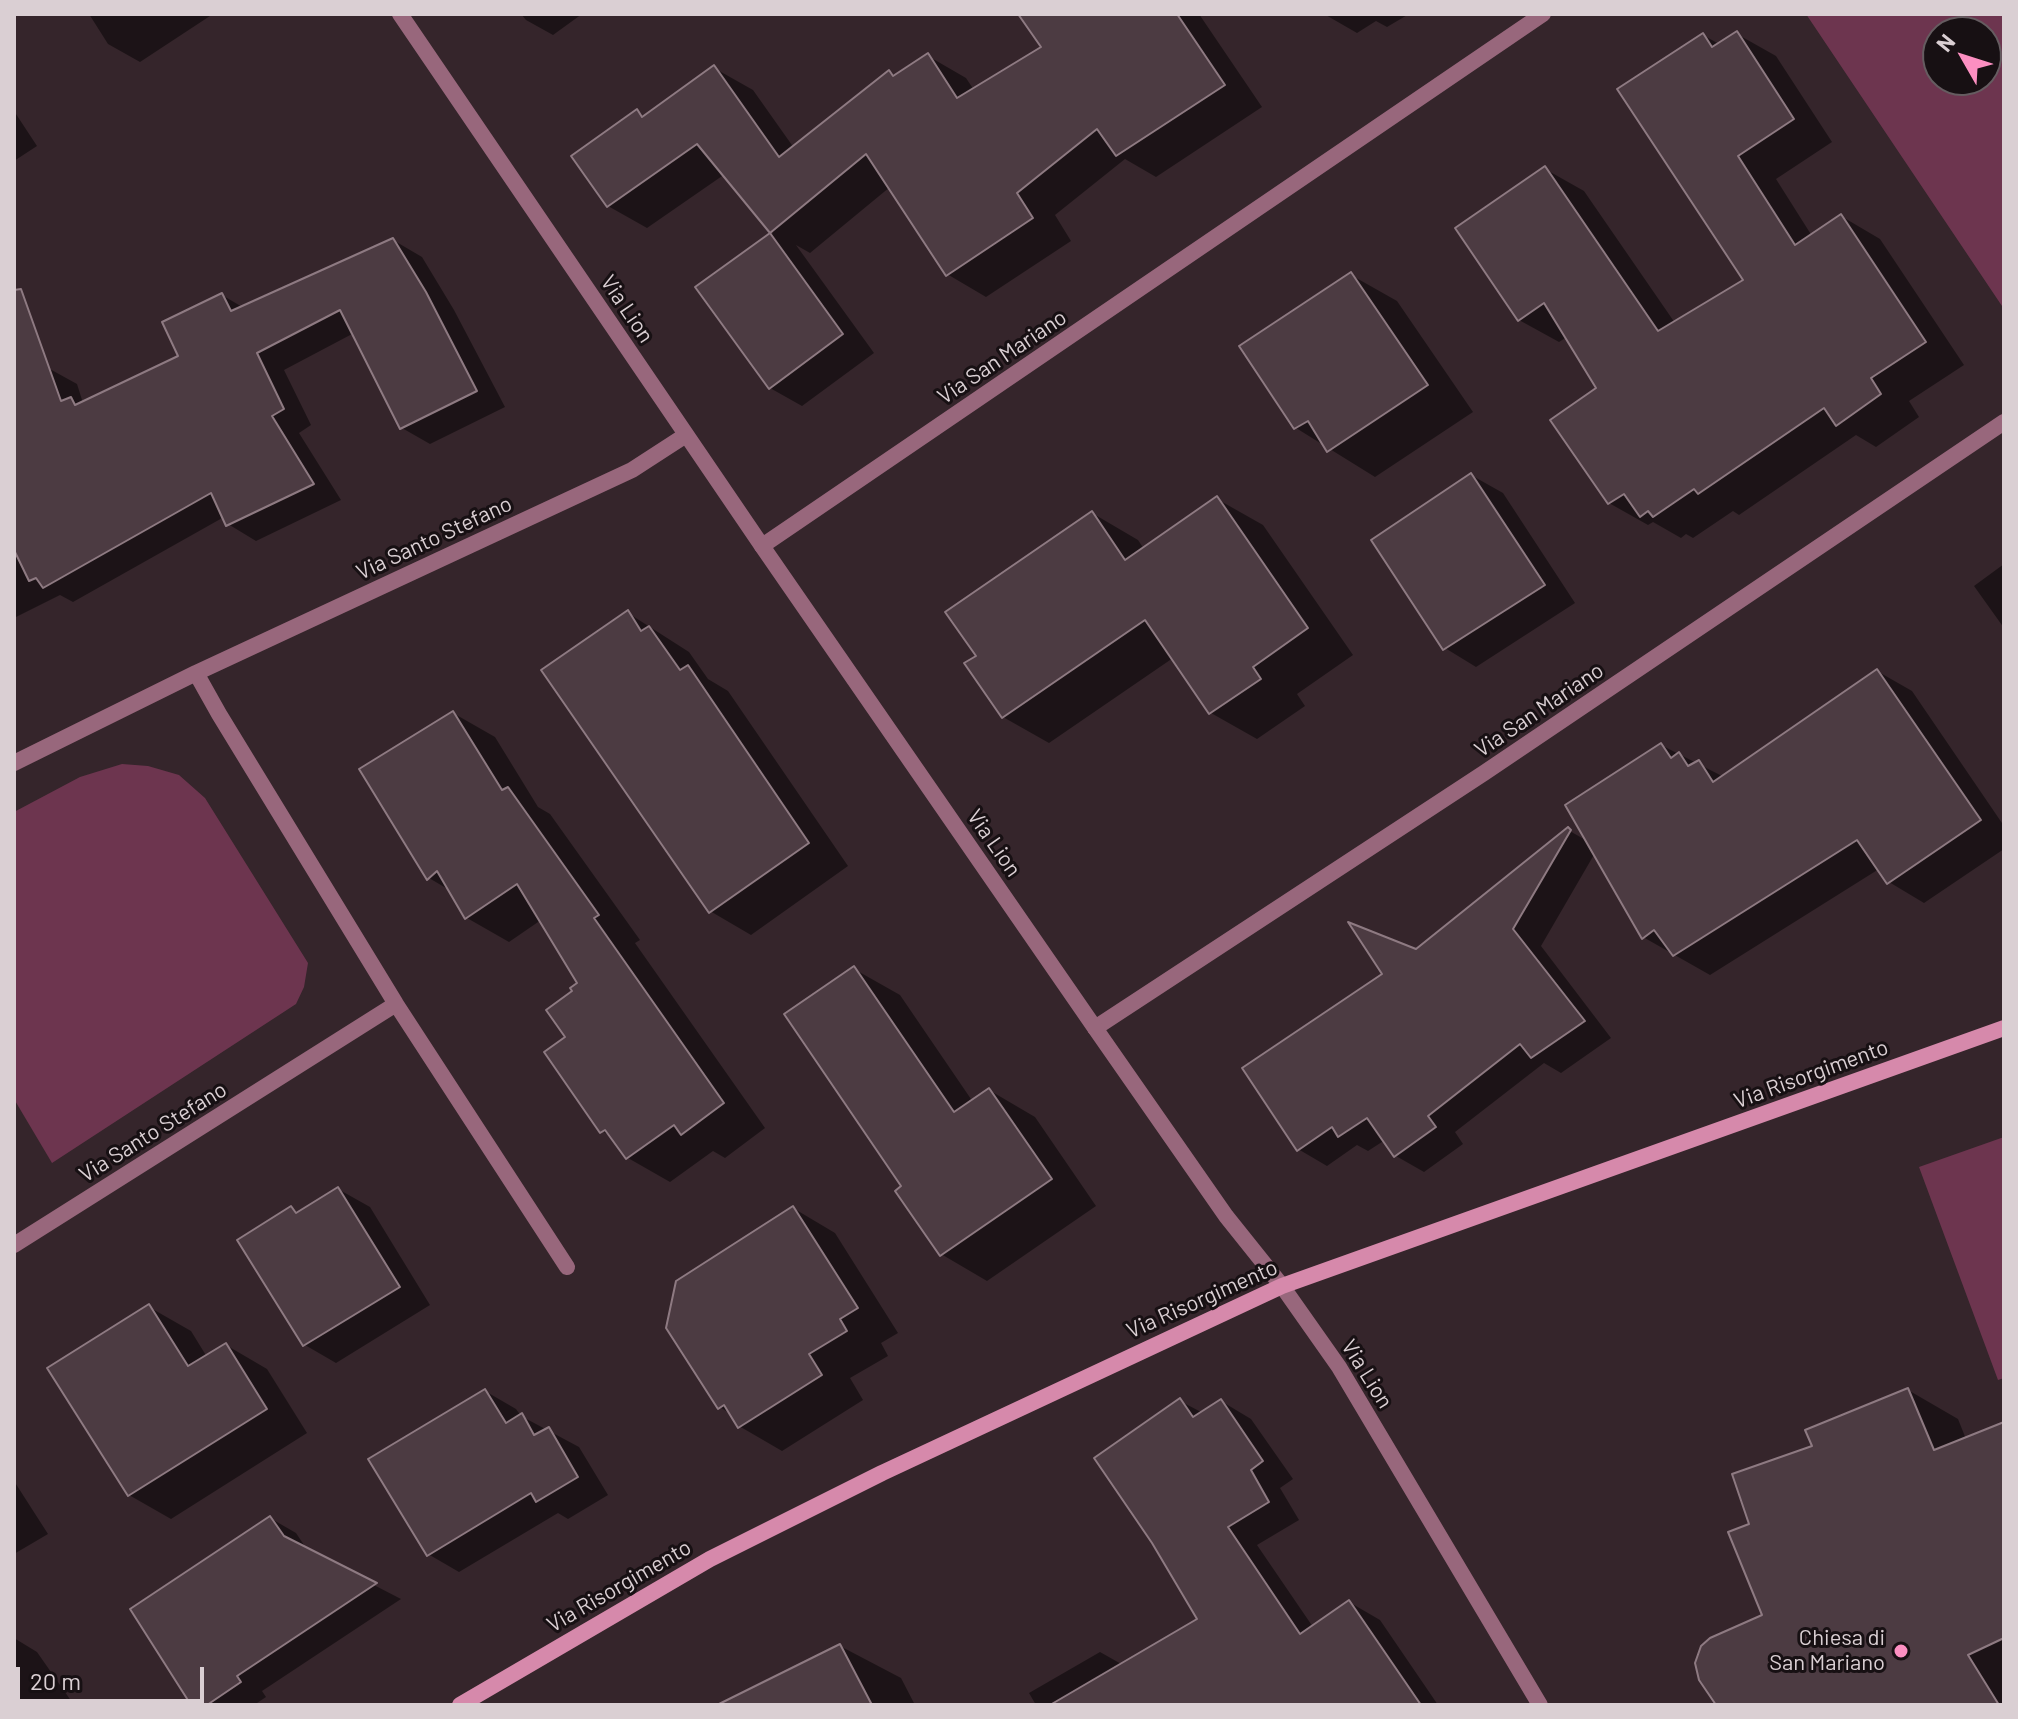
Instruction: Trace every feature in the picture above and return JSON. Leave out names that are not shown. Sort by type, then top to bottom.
[{"type":"main road","name":"Via Risorgimento","points":[[460,1705],[710,1559],[882,1473],[1282,1286],[2004,1028]]},
{"type":"street","name":"Via Lion","points":[[400,14],[1095,1028],[1226,1216],[1282,1286],[1339,1367],[1540,1705]]},
{"type":"street","name":"Via San Mariano","points":[[762,546],[1543,14]]},
{"type":"street","name":"Via San Mariano","points":[[1095,1028],[1484,773],[2004,422]]},
{"type":"street","name":"Via Santo Stefano","points":[[14,763],[196,673],[632,470],[686,435]]},
{"type":"street","points":[[196,673],[396,1004],[567,1267]]},
{"type":"street","name":"Via Santo Stefano","points":[[14,1245],[396,1004]]},
{"type":"shaded area","points":[[1806,14],[2004,14],[2004,309]]},
{"type":"shaded area","points":[[122,764],[148,766],[179,775],[205,798],[308,963],[304,987],[296,1004],[52,1163],[14,1099],[14,812],[80,777]]},
{"type":"shaded area","points":[[2004,1137],[2004,1378],[1998,1380],[1919,1167]]},
{"type":"building","points":[[1018,14],[1177,14],[1225,85],[1116,156],[1097,129],[1017,193],[1033,218],[946,276],[866,154],[770,233],[697,144],[607,207],[571,156],[637,109],[642,117],[714,65],[779,157],[889,70],[893,76],[928,53],[957,98],[1041,47]]},
{"type":"building","points":[[1737,31],[1794,119],[1738,156],[1795,245],[1841,214],[1926,342],[1871,378],[1881,394],[1836,426],[1824,408],[1698,494],[1694,489],[1653,517],[1648,511],[1640,517],[1624,494],[1608,504],[1550,420],[1596,388],[1544,303],[1518,321],[1455,228],[1545,166],[1658,331],[1743,280],[1617,89],[1703,33],[1712,47]]},
{"type":"building","points":[[770,233],[843,334],[769,389],[695,287]]},
{"type":"building","points":[[393,238],[426,292],[477,391],[400,429],[340,310],[257,353],[284,409],[272,416],[314,484],[226,526],[211,493],[43,588],[36,578],[29,581],[14,550],[14,290],[21,289],[61,401],[71,397],[75,405],[178,356],[162,322],[222,293],[231,311]]},
{"type":"building","points":[[1351,272],[1428,385],[1327,452],[1308,421],[1294,429],[1239,346]]},
{"type":"building","points":[[1471,473],[1545,585],[1443,650],[1371,540]]},
{"type":"building","points":[[1217,496],[1308,628],[1253,667],[1261,679],[1209,714],[1145,620],[1002,718],[964,663],[976,656],[945,612],[1092,511],[1125,560]]},
{"type":"building","points":[[628,610],[641,631],[649,626],[680,670],[688,665],[809,843],[709,913],[541,670]]},
{"type":"building","points":[[1877,669],[1981,820],[1887,884],[1857,840],[1673,956],[1654,930],[1642,939],[1565,805],[1661,743],[1671,758],[1679,752],[1688,766],[1699,760],[1713,782]]},
{"type":"building","points":[[453,711],[502,790],[508,787],[599,915],[594,918],[724,1103],[681,1135],[674,1125],[626,1159],[605,1130],[600,1133],[544,1052],[565,1037],[546,1010],[572,991],[570,988],[577,983],[517,884],[465,919],[437,871],[427,880],[359,769]]},
{"type":"building","points":[[1568,827],[1571,830],[1513,929],[1585,1021],[1531,1058],[1520,1044],[1428,1116],[1436,1127],[1394,1157],[1367,1118],[1338,1137],[1332,1127],[1297,1151],[1242,1068],[1382,974],[1348,922],[1416,949]]},
{"type":"building","points":[[854,966],[954,1112],[989,1088],[1052,1179],[940,1256],[895,1191],[901,1186],[784,1014]]},
{"type":"building","points":[[338,1187],[400,1287],[303,1346],[237,1240],[291,1206],[296,1213]]},
{"type":"building","points":[[793,1206],[858,1308],[840,1319],[847,1331],[809,1354],[822,1375],[738,1428],[724,1405],[718,1409],[666,1328],[676,1281]]},
{"type":"building","points":[[149,1304],[188,1366],[226,1343],[267,1409],[128,1496],[47,1368]]},
{"type":"building","points":[[1908,1388],[1934,1450],[2004,1422],[2004,1638],[1968,1655],[1999,1705],[1716,1705],[1699,1680],[1695,1663],[1701,1646],[1710,1638],[1762,1615],[1728,1532],[1749,1524],[1732,1474],[1812,1446],[1805,1430]]},
{"type":"building","points":[[485,1389],[506,1423],[522,1413],[534,1435],[549,1427],[578,1477],[536,1502],[531,1493],[427,1556],[368,1459]]},
{"type":"building","points":[[1180,1398],[1193,1417],[1221,1399],[1263,1461],[1251,1470],[1269,1502],[1228,1527],[1300,1634],[1349,1600],[1421,1705],[1050,1705],[1197,1619],[1152,1543],[1094,1458]]},
{"type":"building","points":[[270,1516],[284,1536],[377,1583],[237,1676],[241,1682],[207,1705],[191,1705],[130,1609]]},
{"type":"building","points":[[840,1644],[872,1705],[717,1705]]},
{"type":"place","name":"Chiesa di San Mariano","points":[[1901,1651]]}]
